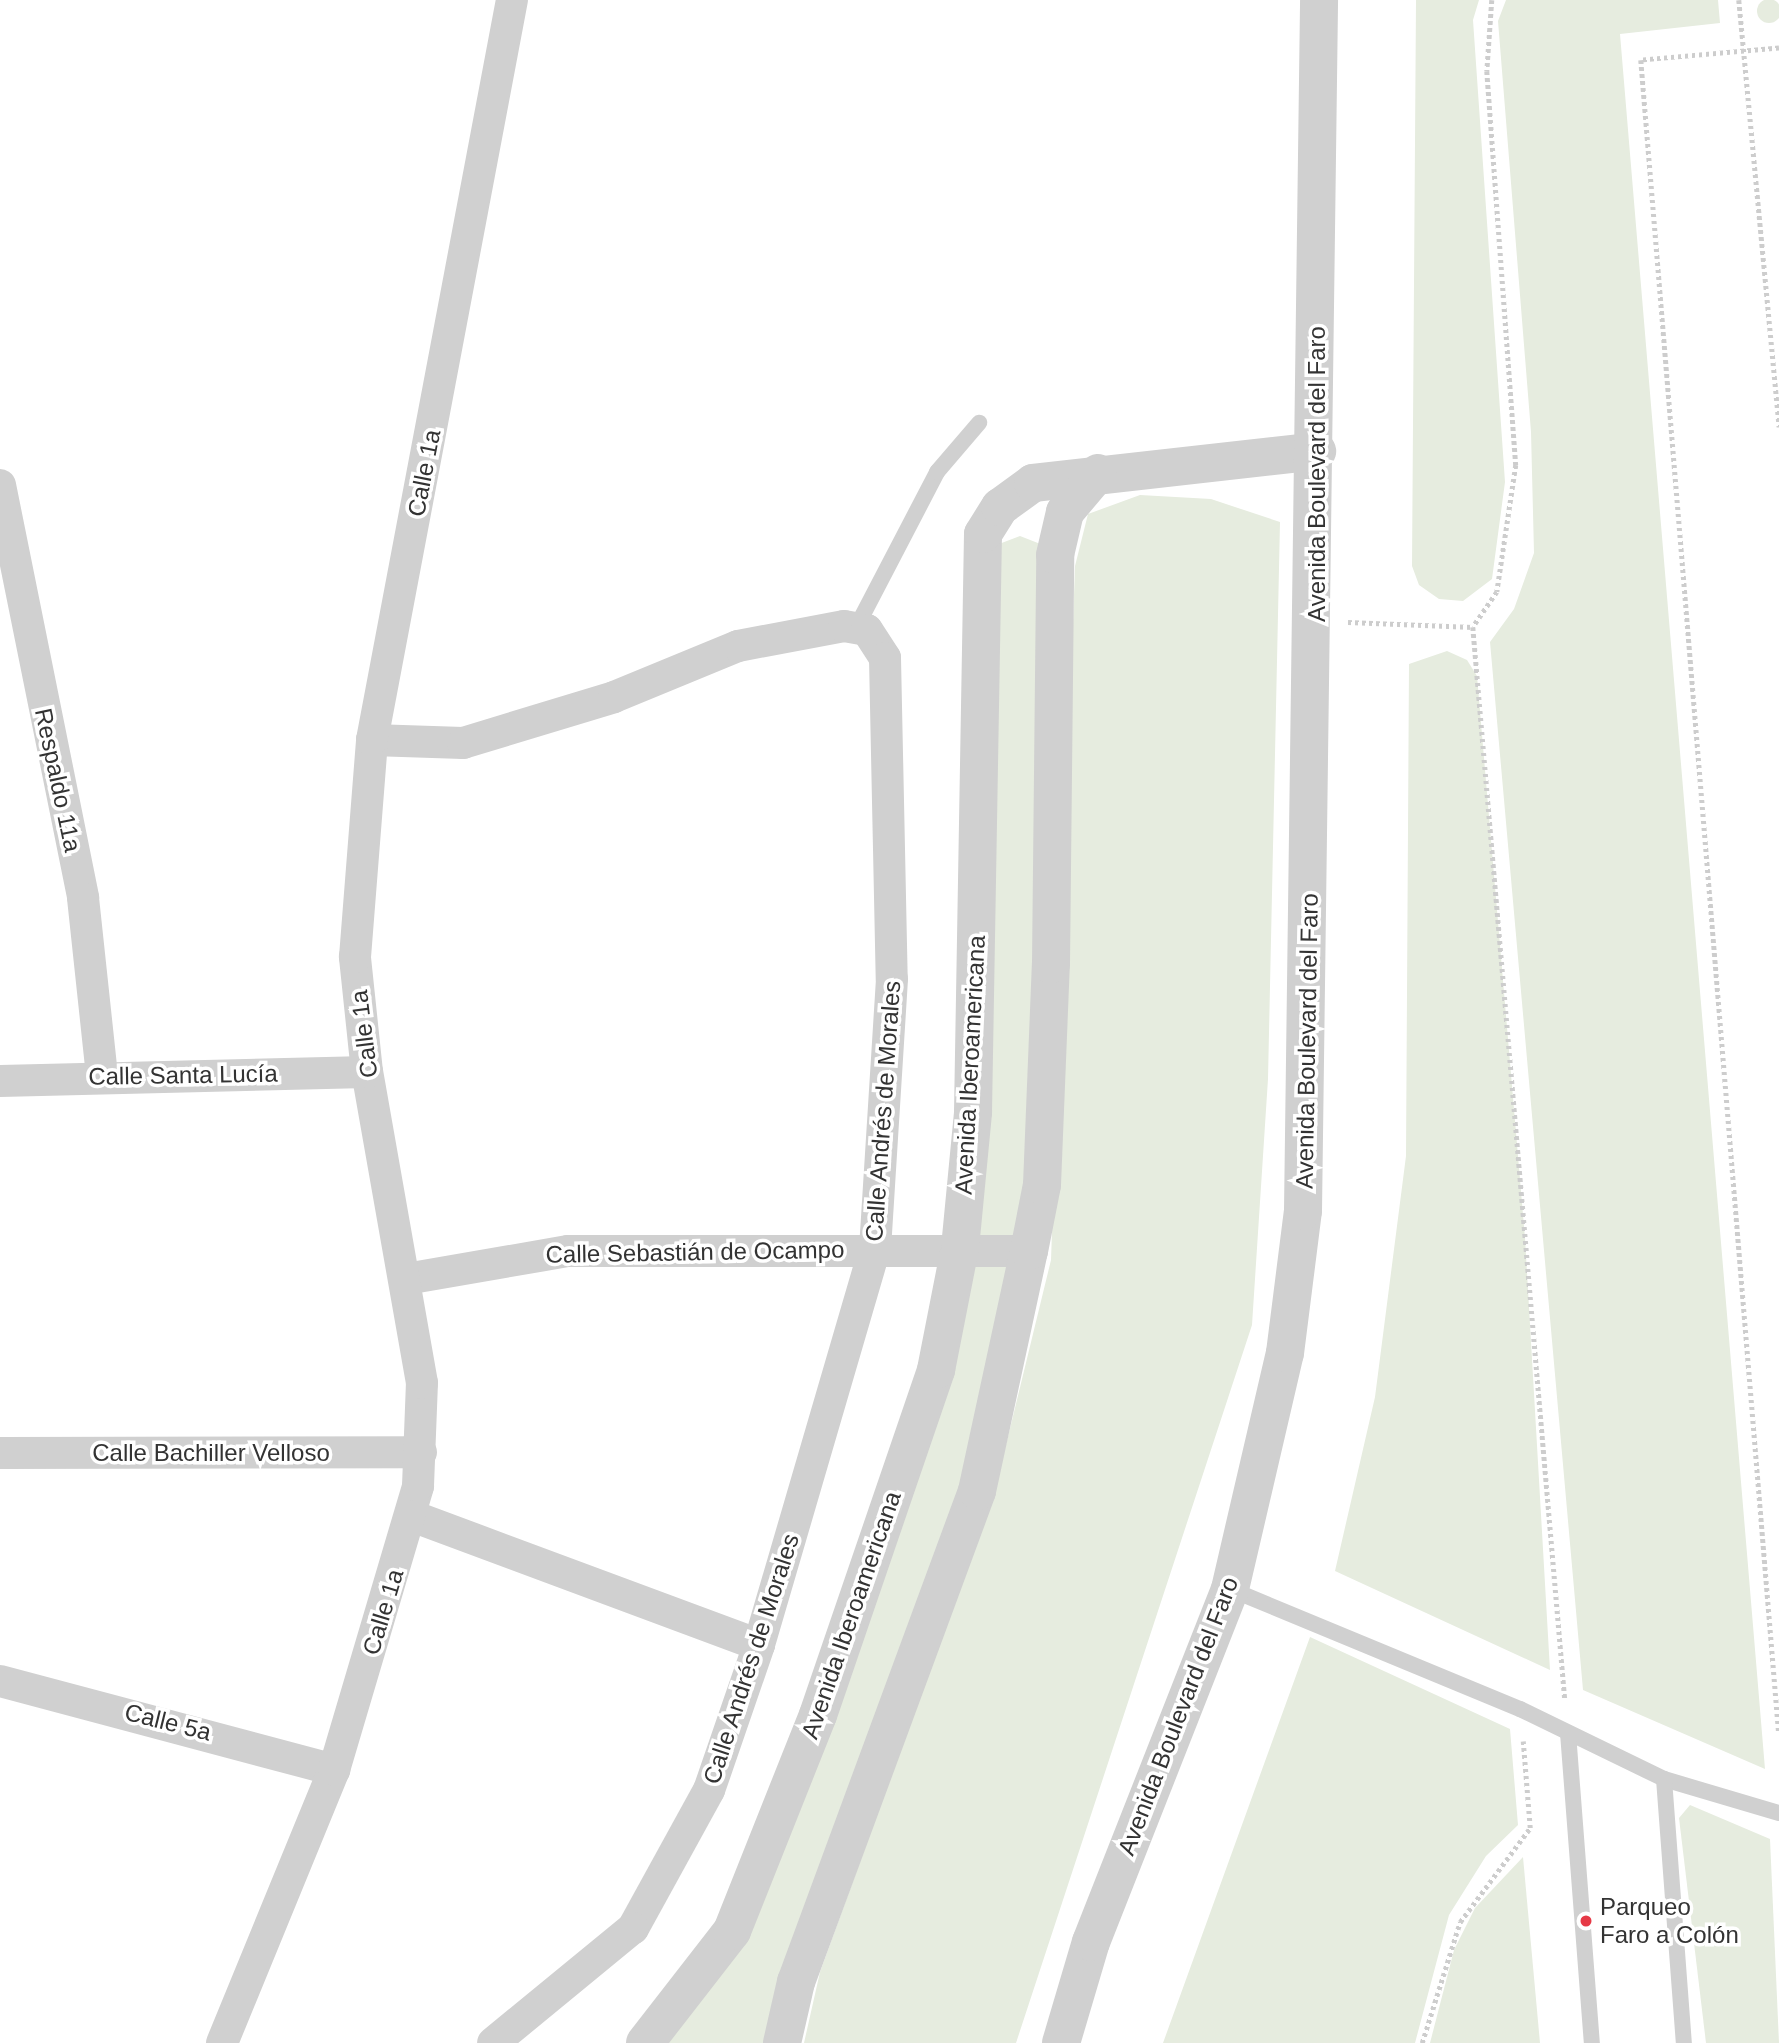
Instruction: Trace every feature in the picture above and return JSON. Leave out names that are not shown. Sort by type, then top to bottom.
[{"type":"street","name":"Calle 1a","points":[[222,2043],[334,1770],[412,1516],[421,1452],[422,1383],[406,1279],[367,1072],[355,957],[372,740],[512,0]]},
{"type":"street","name":"Avenida Boulevard del Faro","points":[[1061,2043],[1091,1942],[1230,1589],[1285,1353],[1303,1211],[1316,620],[1323,10]]},
{"type":"street","name":"Avenida Iberoamericana","points":[[645,2043],[658,2034],[737,1919],[818,1715],[936,1370],[960,1248],[973,1112],[983,534],[1000,507],[1033,483],[1098,473],[1317,451]]},
{"type":"street","points":[[782,2043],[796,1982],[977,1491],[1029,1251],[1042,1185],[1051,964],[1055,555],[1065,512],[1098,473]]},
{"type":"street","name":"Respaldo 11a","points":[[0,485],[83,898],[102,1076]]},
{"type":"street","points":[[372,740],[463,743],[614,696],[738,646],[857,626]]},
{"type":"street","name":"Calle Andrés de Morales","points":[[493,2043],[634,1928],[709,1790],[759,1645],[875,1248],[892,979],[886,675],[875,638],[857,626]]},
{"type":"street","name":"Calle Santa Lucía","points":[[0,1081],[102,1076],[367,1072]]},
{"type":"street","name":"Calle Sebastián de Ocampo","points":[[406,1279],[568,1251],[960,1248],[1029,1251]]},
{"type":"street","name":"Calle Bachiller Velloso","points":[[0,1453],[421,1452]]},
{"type":"street","points":[[412,1516],[759,1645]]},
{"type":"street","name":"Calle 5a","points":[[0,1681],[334,1770]]},
{"type":"lane","points":[[857,626],[937,472],[979,423]]},
{"type":"lane","points":[[1230,1589],[1520,1709],[1664,1779],[1779,1813]]},
{"type":"lane","points":[[1568,1733],[1592,2043]]},
{"type":"lane","points":[[1664,1779],[1684,2043]]},
{"type":"path","points":[[1492,0],[1487,71],[1516,465],[1511,530],[1497,592],[1474,627],[1568,1733]]},
{"type":"path","points":[[1739,0],[1779,427]]},
{"type":"path","points":[[1779,48],[1641,60],[1779,1734]]},
{"type":"path","points":[[1316,620],[1474,627]]},
{"type":"path","points":[[1422,2043],[1460,1922],[1530,1828],[1520,1709]]},
{"type":"shaded area","points":[[1769,-1],[1780,6],[1781,11],[1774,22],[1769,23],[1758,16],[1757,11],[1764,0]]},
{"type":"shaded area","points":[[1416,0],[1479,0],[1473,20],[1505,482],[1492,579],[1463,601],[1439,599],[1419,585],[1412,566]]},
{"type":"shaded area","points":[[1506,0],[1718,0],[1720,23],[1620,34],[1765,1769],[1583,1690],[1490,642],[1514,609],[1534,553],[1531,432],[1498,21]]},
{"type":"shaded area","points":[[1140,495],[1211,499],[1280,522],[1268,1079],[1252,1325],[1016,2043],[804,2043],[820,1972],[995,1490],[1051,1260],[1075,566],[1088,514]]},
{"type":"shaded area","points":[[1020,536],[1043,545],[1034,1190],[957,1515],[772,2043],[655,2043],[747,1922],[944,1371],[999,544]]},
{"type":"shaded area","points":[[1447,651],[1467,660],[1477,676],[1525,1238],[1550,1670],[1335,1571],[1375,1397],[1406,1156],[1409,664]]},
{"type":"shaded area","points":[[1310,1637],[1510,1729],[1518,1825],[1486,1856],[1449,1915],[1415,2043],[1163,2043]]},
{"type":"shaded area","points":[[1690,1805],[1770,1839],[1779,2043],[1706,2043],[1679,1818]]},
{"type":"shaded area","points":[[1523,1857],[1540,2043],[1430,2043],[1454,1950],[1475,1908]]},
{"type":"place","name":"Parqueo Faro a Colón","points":[[1586,1921]]}]
